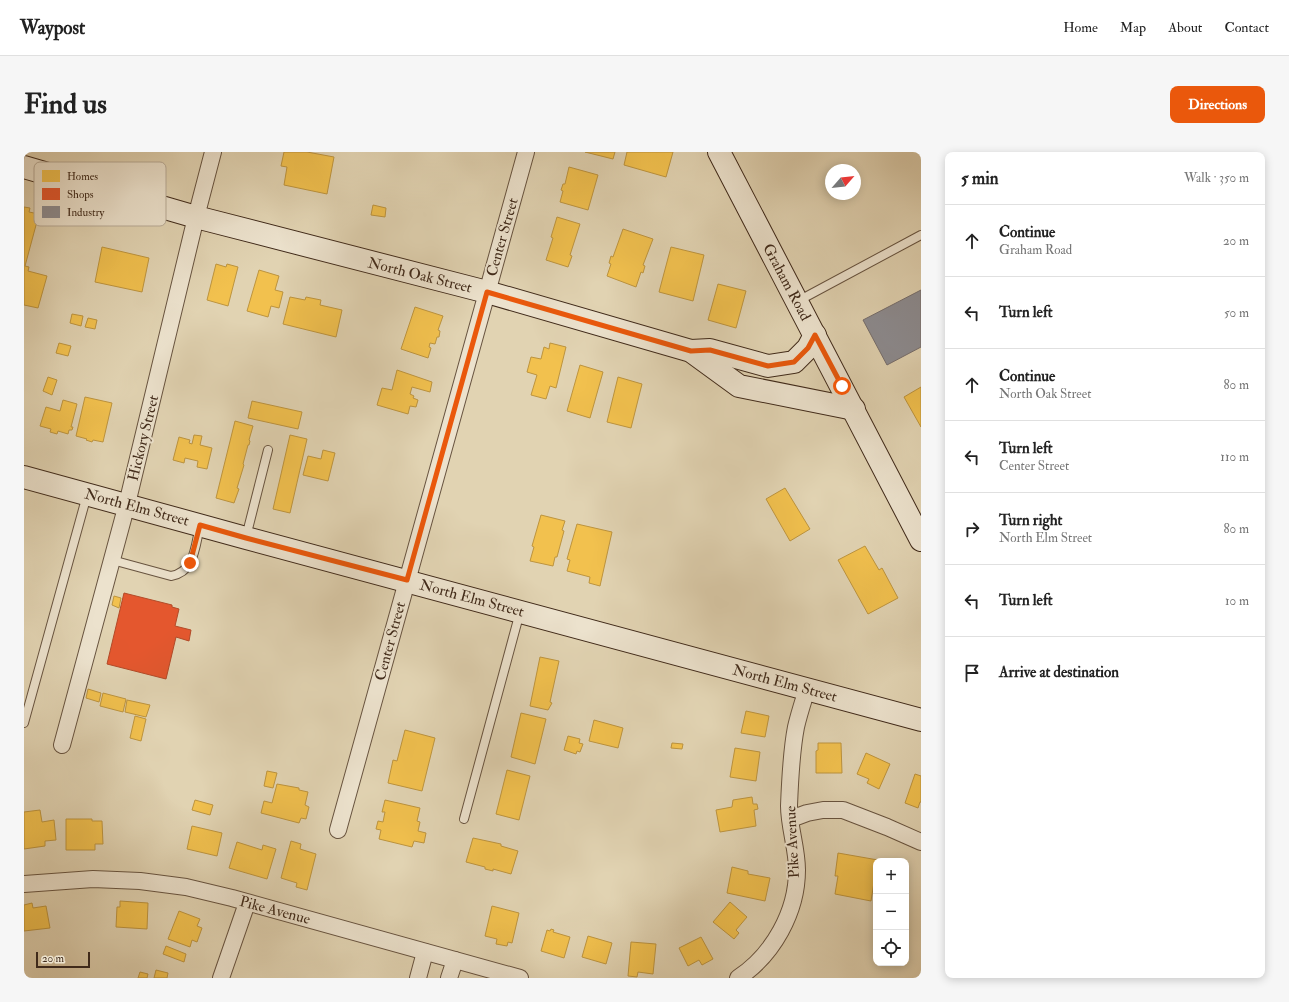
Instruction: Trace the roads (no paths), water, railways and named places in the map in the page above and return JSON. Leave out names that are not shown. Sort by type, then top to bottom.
[{"type":"main road","name":"Graham Road","points":[[719,152],[921,540]]},
{"type":"main road","name":"North Oak Street","points":[[24,167],[34,170]]},
{"type":"main road","name":"North Oak Street","points":[[166,208],[487,292],[691,351],[739,386],[854,409]]},
{"type":"main road","points":[[691,351],[710,350],[768,366],[794,362],[808,348],[815,335]]},
{"type":"main road","name":"North Elm Street","points":[[24,477],[921,720]]},
{"type":"street","name":"Hickory Street","points":[[62,745],[127,504],[213,152]]},
{"type":"street","name":"Center Street","points":[[338,830],[526,152]]},
{"type":"street","name":"Pike Avenue","points":[[738,978],[763,956],[773,943],[786,920],[794,896],[797,870],[789,809],[791,763],[796,727],[806,689]]},
{"type":"street","points":[[791,819],[807,813],[823,810],[843,810],[888,827],[921,842]]},
{"type":"street","name":"Pike Avenue","points":[[24,884],[93,879],[140,881],[186,888],[246,902],[520,978]]},
{"type":"street","points":[[221,978],[246,902]]},
{"type":"street","points":[[418,978],[425,952]]},
{"type":"street","points":[[449,978],[455,960]]},
{"type":"lane","points":[[797,301],[921,235]]},
{"type":"lane","points":[[246,538],[268,450]]},
{"type":"lane","points":[[24,723],[87,494]]},
{"type":"lane","points":[[112,560],[171,576],[178,574],[186,569],[190,563],[200,525]]},
{"type":"lane","points":[[464,819],[521,611]]}]
